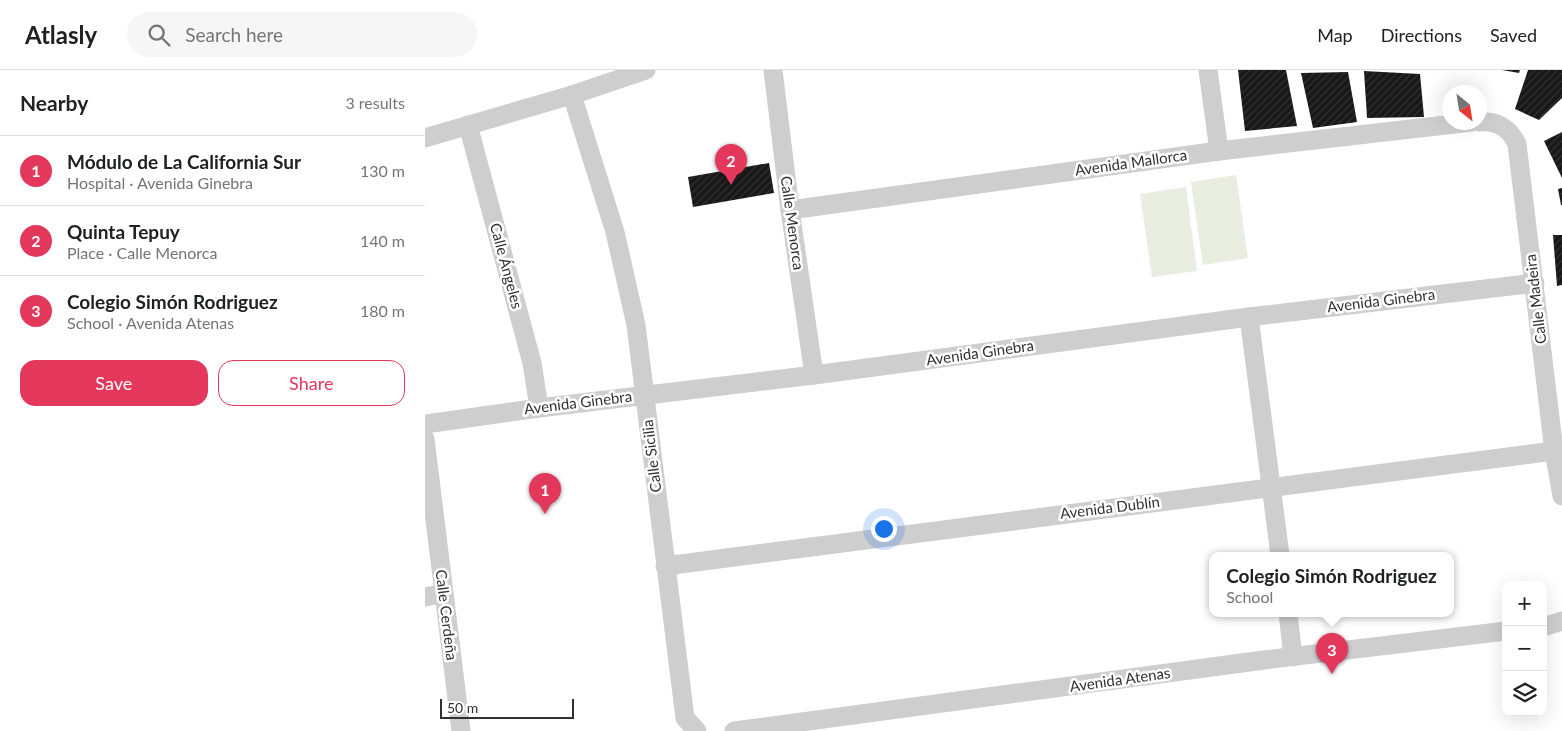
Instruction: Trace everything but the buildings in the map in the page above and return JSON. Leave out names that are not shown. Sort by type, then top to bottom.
[{"type":"street","points":[[425,138],[572,95],[646,70]]},
{"type":"street","name":"Calle Menorca","points":[[773,70],[790,210],[814,375]]},
{"type":"street","points":[[1208,70],[1219,152]]},
{"type":"street","name":"Calle Sicilia","points":[[572,95],[615,232],[635,325],[685,718],[697,731]]},
{"type":"street","name":"Calle Madeira","points":[[1487,123],[1498,124],[1513,136],[1517,144],[1554,451],[1562,496]]},
{"type":"street","name":"Calle Ángeles","points":[[468,126],[532,363],[539,408]]},
{"type":"street","name":"Avenida Mallorca","points":[[790,210],[1219,152],[1442,126]]},
{"type":"street","name":"Avenida Ginebra","points":[[425,424],[539,408],[814,375],[1249,317],[1535,283]]},
{"type":"street","points":[[1249,317],[1281,552]]},
{"type":"street","name":"Calle Cerdeña","points":[[425,439],[434,595],[461,731]]},
{"type":"street","name":"Avenida Dublín","points":[[665,566],[1554,451]]},
{"type":"street","points":[[1288,617],[1293,657]]},
{"type":"street","name":"Avenida Atenas","points":[[734,731],[1293,657],[1502,631]]},
{"type":"shaded area","points":[[1236,175],[1248,258],[1203,265],[1191,182]]},
{"type":"shaded area","points":[[1186,187],[1197,271],[1152,277],[1140,194]]},
{"type":"place","name":"Quinta Tepuy","points":[[731,185]]},
{"type":"place","name":"Módulo de La California Sur","points":[[545,514]]},
{"type":"place","name":"Colegio Simón Rodriguez","points":[[1332,674]]}]
